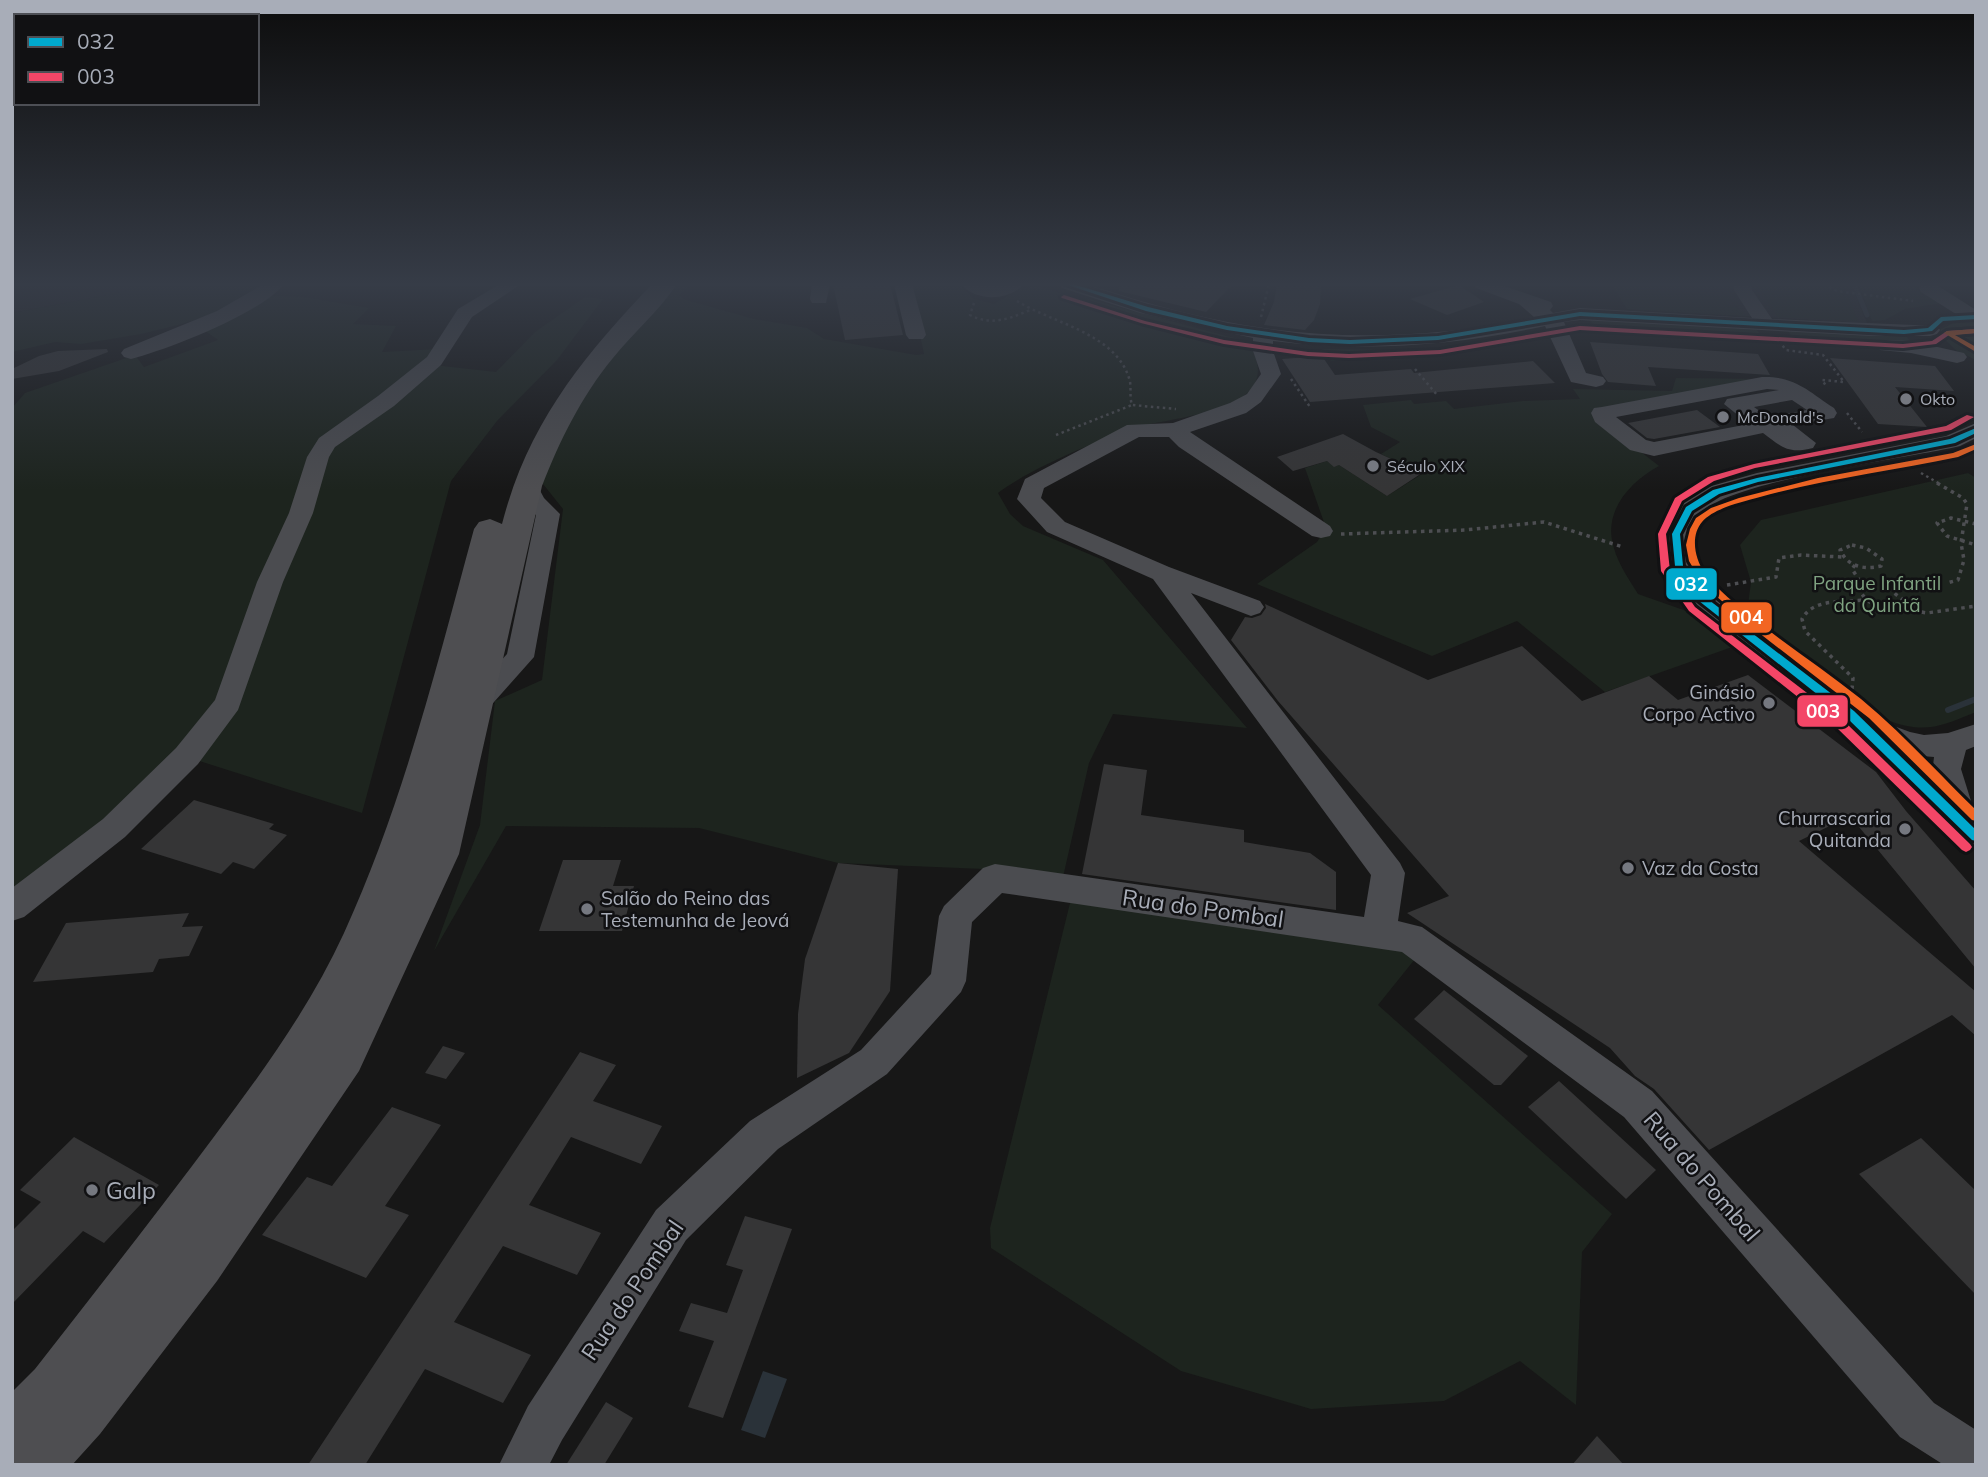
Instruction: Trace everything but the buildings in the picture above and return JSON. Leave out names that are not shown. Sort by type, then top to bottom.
[{"type":"highway","points":[[12,1436],[57,1390],[177,1232],[298,1063],[363,942],[404,840],[443,713],[495,512],[522,444],[551,392],[586,353]]},
{"type":"highway","points":[[30,1465],[79,1413],[197,1261],[342,1055],[438,854],[527,486],[538,457],[574,391],[604,353]]},
{"type":"street","points":[[12,906],[114,828],[187,757],[228,703],[270,582],[301,513],[318,457],[327,443],[386,401],[438,353]]},
{"type":"street","points":[[1251,607],[1056,527],[1029,499],[1034,484],[1135,430],[1175,430],[1219,416],[1254,398],[1271,374],[1264,353]]},
{"type":"street","points":[[1561,353],[1578,378],[1595,381]]},
{"type":"street","points":[[1935,353],[1967,361]]},
{"type":"street","points":[[1762,383],[1785,384],[1796,393],[1826,412],[1769,423],[1749,431],[1654,449],[1638,444],[1611,424],[1602,413],[1762,383]]},
{"type":"street","points":[[1796,393],[1735,404],[1800,444]]},
{"type":"street","points":[[1175,430],[1187,442],[1321,531]]},
{"type":"street","points":[[1967,827],[1850,714],[1702,598],[1679,566],[1676,534],[1689,509],[1716,492],[1756,480],[1952,440],[1976,430]]},
{"type":"street","points":[[1163,573],[1388,873],[1379,933]]},
{"type":"street","points":[[1850,714],[1897,741],[1931,748],[1964,740]]},
{"type":"street","points":[[1964,740],[1945,769],[1967,827]]},
{"type":"street","name":"Rua do Pombal","points":[[523,1465],[545,1423],[671,1225],[764,1135],[874,1062],[948,981],[956,916],[995,878],[1410,938],[1638,1104],[1917,1420],[1976,1458]]},
{"type":"path","points":[[1108,353],[1120,363],[1129,380],[1128,396],[1132,405]]},
{"type":"path","points":[[1808,353],[1823,355],[1844,382],[1822,380],[1831,391]]},
{"type":"path","points":[[1415,369],[1438,396]]},
{"type":"path","points":[[1290,378],[1310,407]]},
{"type":"path","points":[[1056,435],[1132,405],[1219,416]]},
{"type":"path","points":[[1847,414],[1861,432]]},
{"type":"path","points":[[1921,473],[1964,498],[1967,504],[1961,542],[1964,560],[1958,580],[1947,583]]},
{"type":"path","points":[[1976,524],[1944,518],[1937,523],[1940,531],[1961,542],[1976,545]]},
{"type":"path","points":[[1321,531],[1342,534],[1427,532],[1544,522],[1623,547]]},
{"type":"path","points":[[1727,585],[1776,577],[1779,558],[1788,556],[1842,557],[1855,565],[1871,568],[1881,566],[1882,563],[1878,555],[1859,546],[1842,547],[1842,557]]},
{"type":"path","points":[[1855,565],[1852,569],[1863,586]]},
{"type":"path","points":[[1863,586],[1879,585],[1893,591],[1903,603],[1897,608]]},
{"type":"path","points":[[1863,586],[1859,592],[1866,600],[1878,606],[1897,608],[1913,614],[1976,606]]},
{"type":"path","points":[[1850,714],[1853,678],[1805,631],[1802,620],[1806,611],[1815,605],[1866,600]]},
{"type":"green space","points":[[183,353],[437,353],[433,365],[496,372],[515,353],[562,353],[497,421],[451,481],[362,813],[187,757],[12,907],[12,408],[25,393],[135,355],[144,367]]},
{"type":"green space","points":[[617,353],[1253,353],[1257,362],[1257,378],[1247,393],[1235,401],[1204,413],[1143,426],[1108,438],[1047,464],[998,493],[1010,514],[1023,526],[1103,560],[1247,728],[1113,714],[1089,763],[1063,877],[1008,870],[838,863],[699,828],[506,826],[434,951],[480,825],[495,701],[542,680],[563,509],[539,479],[570,419]]},
{"type":"green space","points":[[1325,353],[1403,355],[1331,361]]},
{"type":"green space","points":[[1961,353],[1976,353],[1976,360]]},
{"type":"green space","points":[[1676,378],[1767,379],[1595,416],[1659,466],[1631,487],[1617,506],[1611,528],[1612,540],[1619,561],[1638,594],[1692,613],[1735,646],[1605,692],[1517,621],[1432,656],[1257,584],[1317,542],[1326,528],[1305,468],[1327,461],[1334,466],[1339,465],[1387,496],[1422,474],[1381,454],[1400,442],[1371,427],[1363,405],[1411,400],[1414,404],[1446,401],[1454,409],[1523,401],[1580,399],[1573,389],[1672,391]]},
{"type":"green space","name":"Parque Infantil da Quintã","points":[[1968,473],[1976,478],[1976,712],[1942,725],[1922,728],[1887,720],[1746,621],[1751,582],[1740,545],[1761,520]]},
{"type":"green space","points":[[1071,899],[1396,947],[1415,959],[1378,1005],[1612,1214],[1582,1252],[1576,1405],[1520,1361],[1444,1401],[1311,1409],[1181,1371],[991,1248],[990,1228]]},
{"type":"shaded area","points":[[763,1371],[787,1379],[765,1438],[741,1430]]},
{"type":"waterway","points":[[1948,710],[1976,699]]},
{"type":"transit line","name":"003","points":[[1300,353],[1349,356],[1419,353]]},
{"type":"transit line","name":"003","points":[[1966,847],[1841,725],[1692,609],[1666,571],[1662,534],[1678,500],[1711,479],[1754,466],[1948,428],[1970,417]]},
{"type":"transit line","name":"032","points":[[1976,430],[1952,441],[1757,480],[1716,492],[1689,509],[1676,534],[1679,566],[1702,599],[1850,714],[1976,837]]},
{"type":"transit line","name":"004","points":[[1976,446],[1955,455],[1818,480],[1742,500],[1714,510],[1699,520],[1691,540],[1693,561],[1702,576],[1719,594],[1741,614],[1873,715],[1976,817]]},
{"type":"place","name":"Okto","points":[[1906,399]]},
{"type":"place","name":"McDonald's","points":[[1723,417]]},
{"type":"place","name":"Século XIX","points":[[1373,466]]},
{"type":"place","name":"Ginásio Corpo Activo","points":[[1769,703]]},
{"type":"place","name":"Churrascaria Quitanda","points":[[1905,829]]},
{"type":"place","name":"Vaz da Costa","points":[[1628,868]]},
{"type":"place","name":"Salão do Reino das Testemunha de Jeová","points":[[587,909]]},
{"type":"place","name":"Galp","points":[[92,1190]]}]
